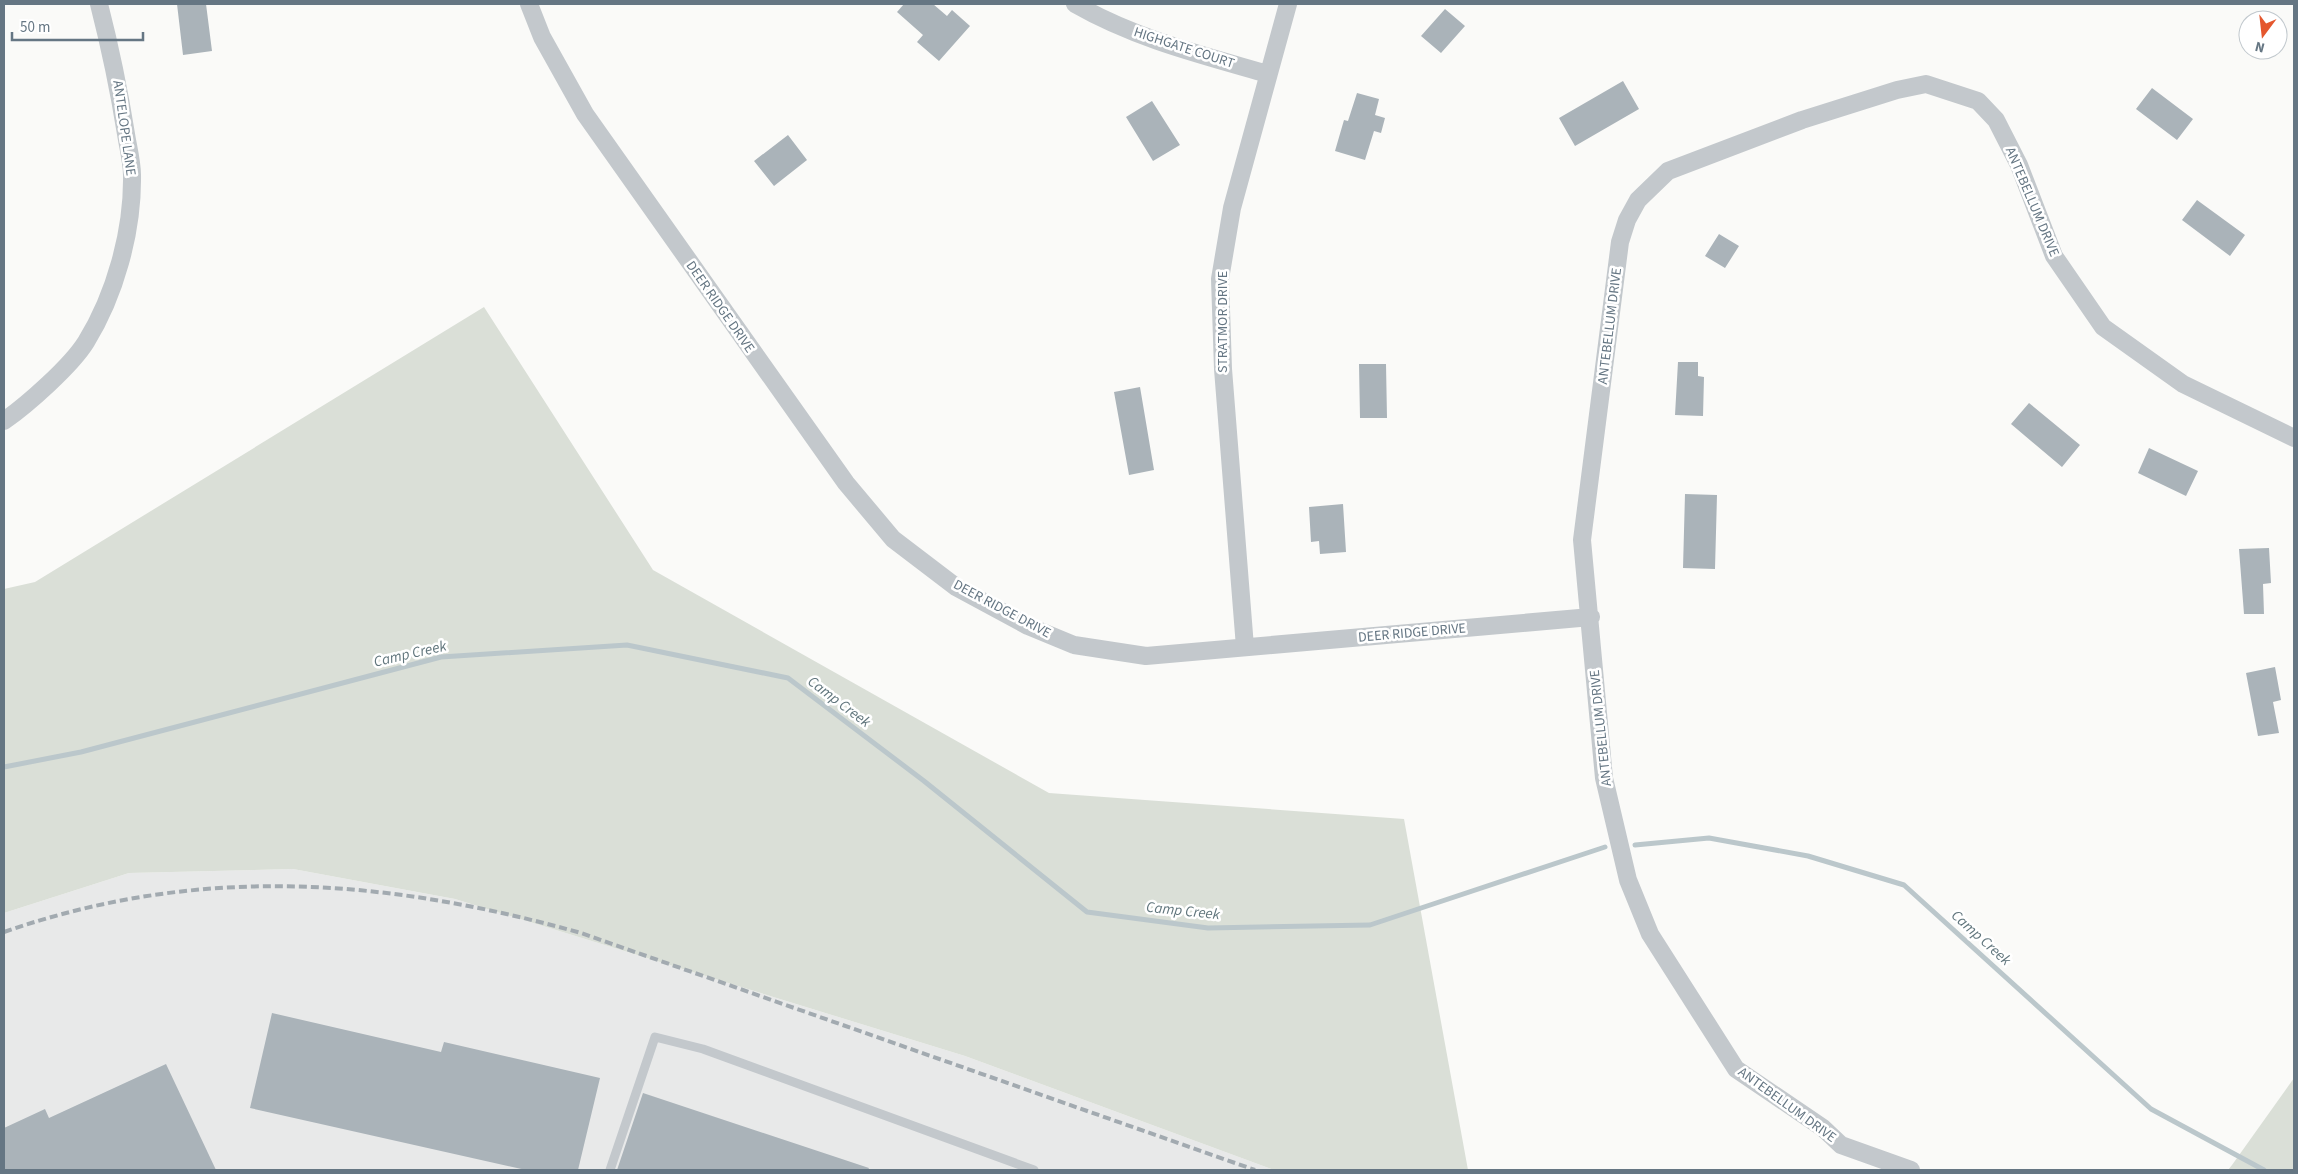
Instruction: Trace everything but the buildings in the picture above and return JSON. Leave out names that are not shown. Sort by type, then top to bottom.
[{"type":"street","name":"ANTELOPE LANE","points":[[4,420],[51,381],[86,342],[107,299],[120,258],[130,213],[132,174],[117,76],[99,4]]},
{"type":"street","name":"DEER RIDGE DRIVE","points":[[530,4],[542,36],[585,114],[846,483],[893,539],[956,587],[1028,626],[1074,645],[1146,656],[1591,617]]},
{"type":"street","name":"HIGHGATE COURT","points":[[1075,4],[1104,20],[1160,43],[1268,74]]},
{"type":"street","name":"STRATMOR DRIVE","points":[[1244,647],[1222,370],[1220,279],[1232,208],[1288,4]]},
{"type":"street","name":"ANTEBELLUM DRIVE","points":[[1911,1170],[1841,1145],[1823,1128],[1736,1068],[1650,934],[1628,880],[1604,778],[1591,617],[1582,540],[1620,242],[1627,220],[1638,200],[1668,171],[1802,120],[1897,90],[1926,84],[1978,101],[1996,120],[2019,165],[2054,256],[2103,328],[2183,384],[2294,438]]},
{"type":"lane","points":[[610,1170],[655,1037],[703,1049],[1034,1170]]},
{"type":"shaded area","points":[[484,307],[653,570],[1049,793],[1404,819],[1468,1170],[1274,1170],[965,1056],[455,899],[293,869],[129,873],[4,913],[4,589],[35,582]]},
{"type":"shaded area","points":[[293,869],[455,899],[965,1056],[1274,1170],[4,1170],[4,913],[129,873]]},
{"type":"shaded area","points":[[2294,1078],[2294,1170],[2228,1170],[2232,1165]]},
{"type":"waterway","name":"Camp Creek","points":[[4,767],[81,752],[441,657],[627,645],[788,678],[924,781],[1087,912],[1208,928],[1370,925],[1605,847]]},
{"type":"waterway","name":"Camp Creek","points":[[1635,845],[1709,838],[1808,856],[1904,885],[2151,1109],[2264,1170]]},
{"type":"railway","points":[[4,932],[77,910],[149,896],[221,888],[292,886],[364,891],[436,900],[508,914],[581,933],[1255,1170]]}]
